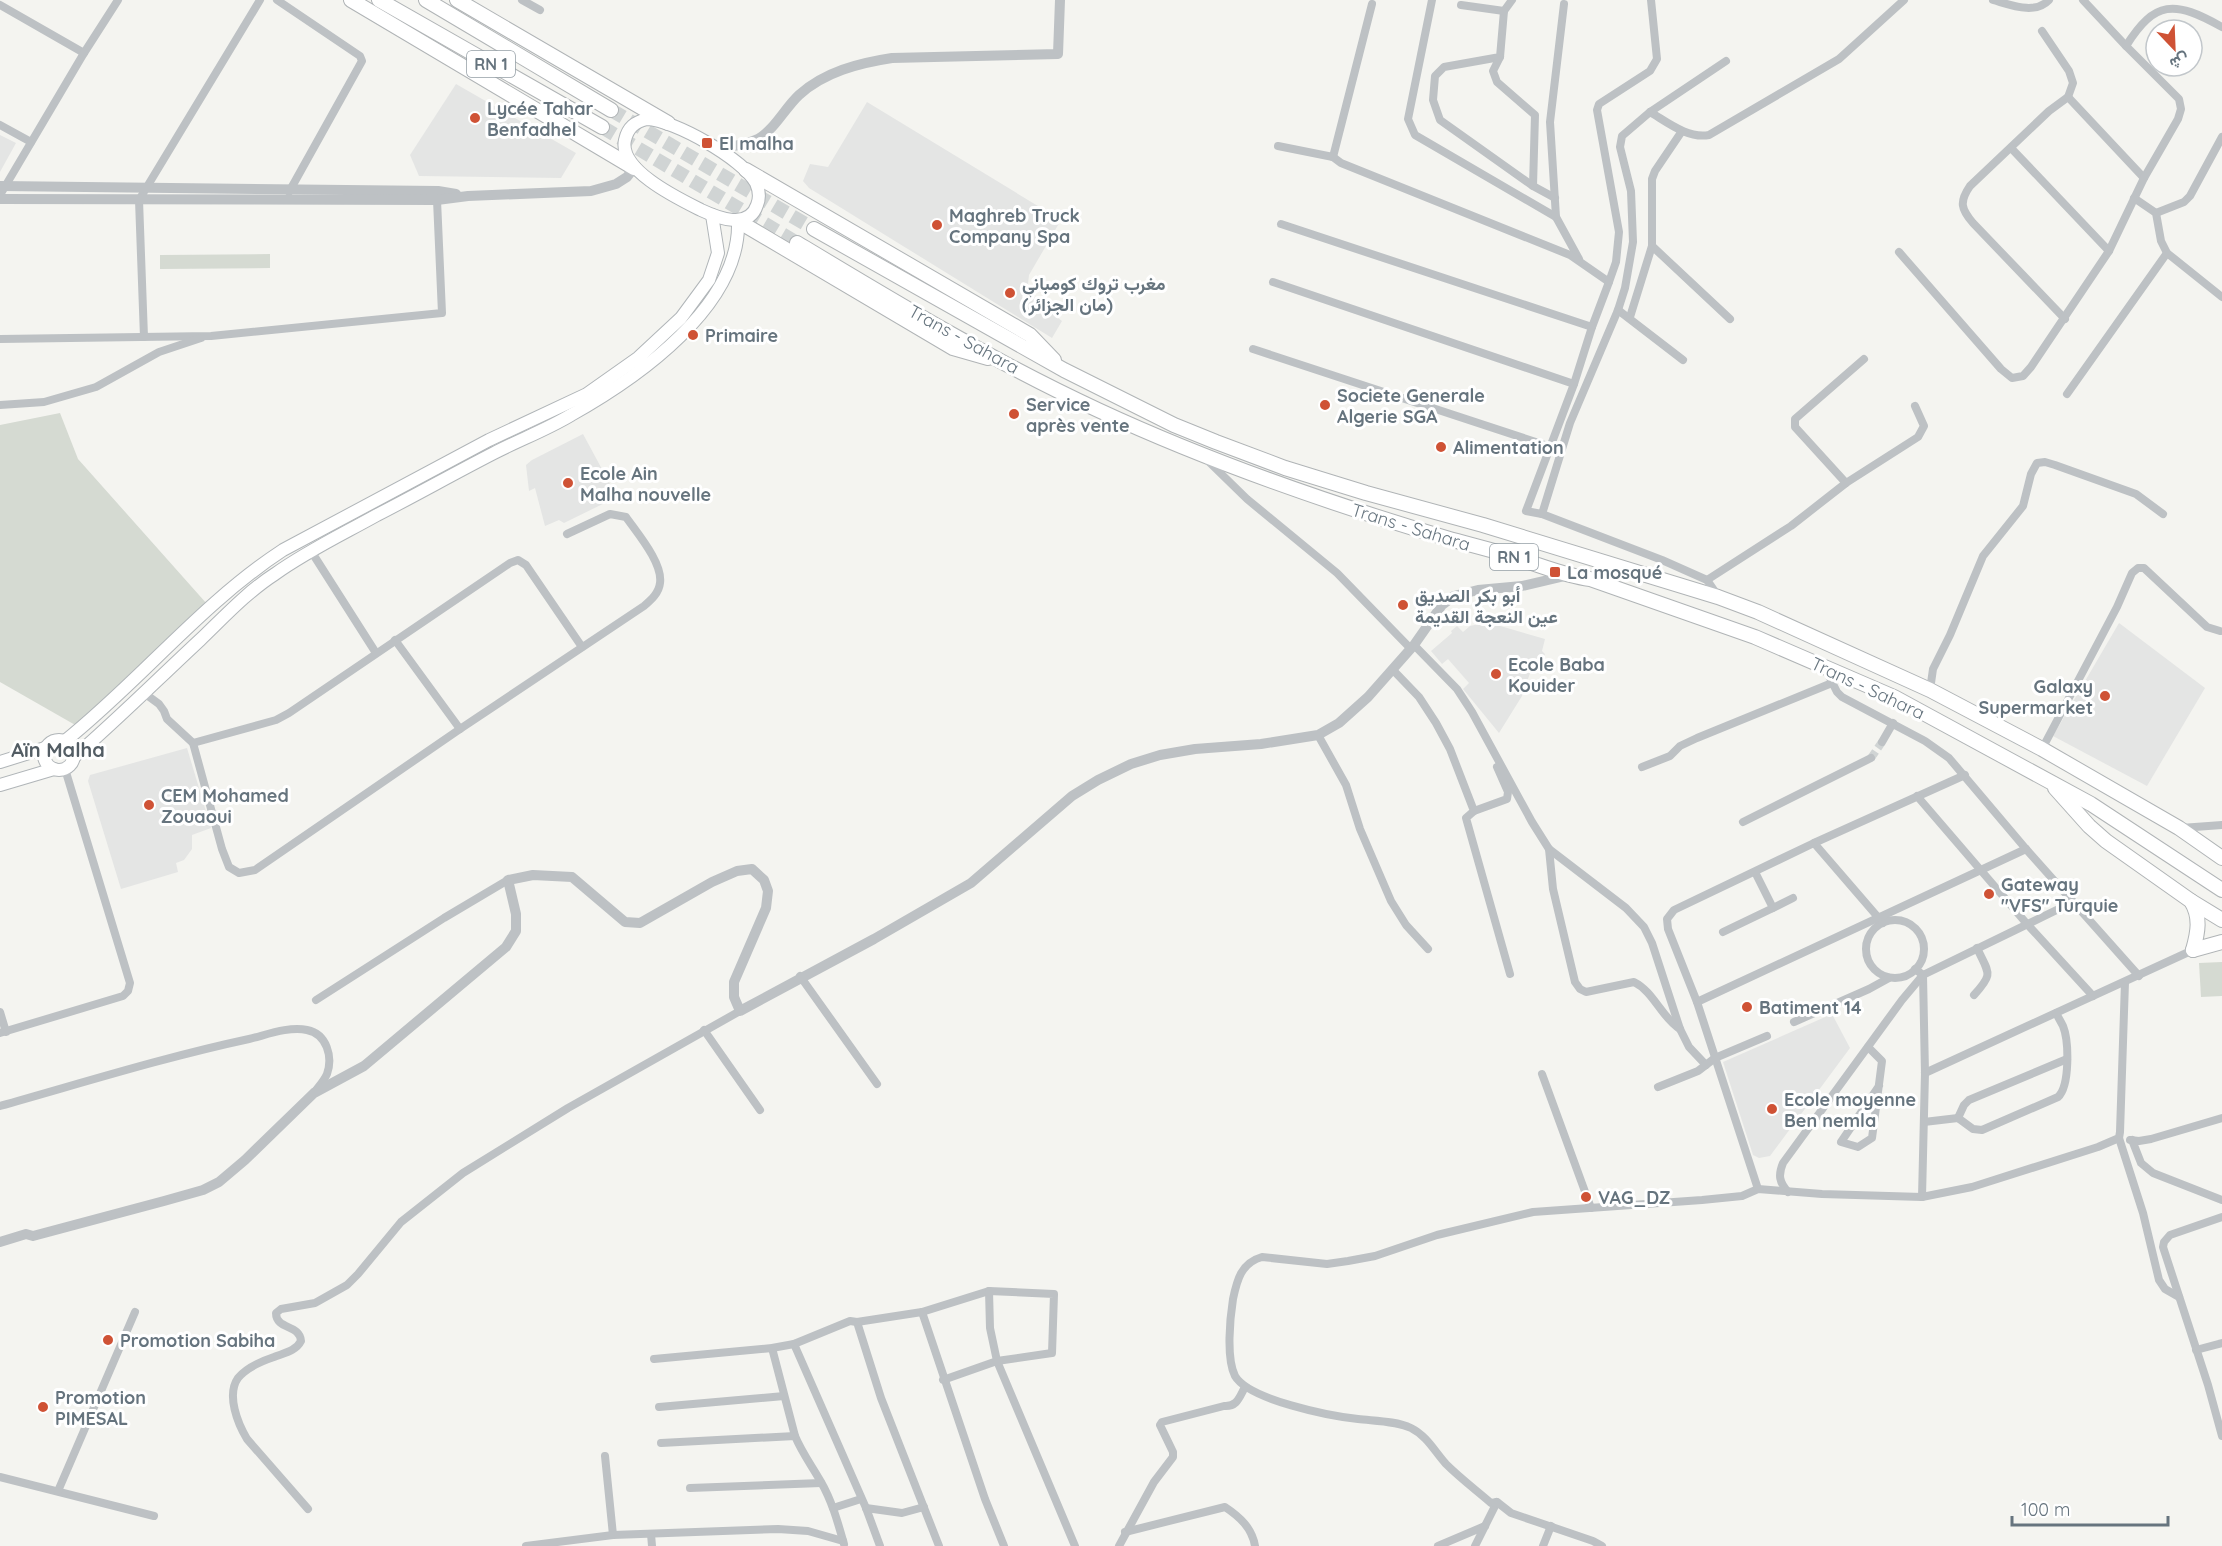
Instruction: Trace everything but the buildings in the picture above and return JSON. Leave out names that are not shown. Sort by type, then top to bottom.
[{"type":"highway","points":[[351,0],[634,168]]},
{"type":"highway","name":"RN 1","points":[[379,0],[602,128]]},
{"type":"highway","name":"RN 1","points":[[426,0],[611,110]]},
{"type":"highway","points":[[458,0],[668,123]]},
{"type":"highway","points":[[746,170],[1030,334],[1064,370]]},
{"type":"highway","points":[[738,220],[953,348],[968,354],[1000,360]]},
{"type":"highway","name":"Trans - Sahara","points":[[814,229],[1064,370],[1174,425],[1286,468],[1366,494],[1483,525],[1718,597],[1758,612],[1930,690],[2042,749],[2179,828],[2222,858]]},
{"type":"highway","name":"Trans - Sahara","points":[[797,243],[860,282],[1000,360],[1097,410],[1200,453],[1358,512],[1528,561],[1565,576],[1590,579],[1744,633],[1894,697],[2091,804],[2222,890]]},
{"type":"highway","points":[[2048,780],[2089,826],[2106,840],[2191,901],[2222,920]]},
{"type":"highway","points":[[2191,901],[2196,909],[2199,922],[2193,950]]},
{"type":"highway","points":[[2193,950],[2222,942]]},
{"type":"main road","points":[[647,119],[668,123],[718,149],[746,170],[756,183],[759,200],[755,210],[748,218],[738,220],[712,215],[689,204],[634,168],[627,158],[624,146],[627,133],[632,126],[647,119]]},
{"type":"main road","points":[[0,762],[45,748],[54,741],[65,741],[95,717],[223,596],[255,568],[283,550],[489,440],[587,394],[638,358],[681,318],[709,280],[718,253],[712,215]]},
{"type":"main road","points":[[0,785],[59,769],[72,762],[239,602],[273,574],[311,551],[493,454],[569,417],[623,384],[691,325],[712,298],[735,252],[739,238],[738,220]]},
{"type":"main road","points":[[65,741],[72,748],[74,758]]},
{"type":"main road","points":[[45,748],[45,761],[59,769]]},
{"type":"street","points":[[2,189],[118,0]]},
{"type":"street","points":[[144,337],[139,200],[260,0]]},
{"type":"street","points":[[277,0],[360,56],[362,61],[284,200]]},
{"type":"street","points":[[522,0],[540,10]]},
{"type":"street","points":[[718,149],[755,141],[799,95],[816,82],[864,62],[892,58],[1058,54],[1060,0]]},
{"type":"street","points":[[1432,0],[1408,119],[1415,135],[1556,217]]},
{"type":"street","points":[[1512,0],[1504,11],[1500,57],[1493,71],[1497,82],[1535,115],[1533,186]]},
{"type":"street","points":[[1652,0],[1657,59],[1650,71],[1599,104],[1596,116],[1619,232],[1616,262],[1574,384],[1526,511],[1542,514],[1662,560],[1707,580],[1718,597]]},
{"type":"street","points":[[1650,112],[1682,131],[1702,137],[1709,135],[1839,58],[1904,0]]},
{"type":"street","points":[[1994,0],[2036,8],[2049,0]]},
{"type":"street","points":[[1899,252],[2001,369],[2012,378],[2023,376],[2109,251],[2144,178],[2178,119],[2181,109],[2179,99],[2083,0]]},
{"type":"street","points":[[1333,157],[1371,4]]},
{"type":"street","points":[[1564,4],[1550,122],[1556,217],[1579,259]]},
{"type":"street","points":[[2126,46],[2152,8],[2165,4],[2183,5],[2222,27]]},
{"type":"street","points":[[0,5],[84,53]]},
{"type":"street","points":[[1461,5],[1504,11]]},
{"type":"street","points":[[2042,31],[2072,78],[2072,89],[2068,97],[2049,111],[1970,186],[1963,196],[1964,210],[1973,223],[2065,318]]},
{"type":"street","points":[[1500,57],[1444,67],[1435,76],[1432,100],[1440,120],[1533,186],[1555,198]]},
{"type":"street","points":[[1542,514],[1570,423],[1618,310],[1625,288],[1633,242],[1631,191],[1620,147],[1622,136],[1633,124],[1726,61]]},
{"type":"street","points":[[2068,97],[2144,178]]},
{"type":"street","points":[[0,125],[31,142]]},
{"type":"street","points":[[1630,317],[1652,246],[1652,179],[1682,131]]},
{"type":"street","points":[[2156,213],[2184,202],[2190,196],[2222,137]]},
{"type":"street","points":[[1278,146],[1333,157],[1579,259],[1610,282]]},
{"type":"street","points":[[2011,148],[2109,251]]},
{"type":"street","points":[[0,200],[437,200],[468,196],[591,191],[616,184],[627,177],[634,168]]},
{"type":"street","points":[[2,189],[147,186],[438,191],[468,196]]},
{"type":"street","points":[[2134,198],[2156,213],[2161,241],[2167,253],[2222,297]]},
{"type":"street","points":[[0,339],[210,336],[442,313],[437,200]]},
{"type":"street","points":[[1281,225],[1592,327]]},
{"type":"street","points":[[1652,246],[1730,319]]},
{"type":"street","points":[[2067,394],[2167,253]]},
{"type":"street","points":[[1273,282],[1574,384]]},
{"type":"street","points":[[1618,310],[1683,360]]},
{"type":"street","points":[[0,405],[44,402],[96,387],[159,352],[210,336]]},
{"type":"street","points":[[1253,350],[1551,447]]},
{"type":"street","points":[[1846,483],[1795,428],[1794,423],[1864,359]]},
{"type":"street","points":[[1707,580],[1791,525],[1846,483],[1918,437],[1924,426],[1915,406]]},
{"type":"street","points":[[1200,453],[1247,499],[1337,573],[1457,689],[1480,725],[1549,849],[1626,908],[1644,927],[1652,943],[1680,1029],[1689,1047],[1706,1065]]},
{"type":"street","points":[[1930,690],[1933,669],[1983,556],[2023,506],[2031,474],[2037,464],[2045,462],[2055,465],[2136,494],[2163,514]]},
{"type":"street","points":[[144,693],[159,704],[167,719],[193,743],[229,867],[239,873],[255,870],[644,606],[656,595],[661,583],[658,569],[654,559],[626,517],[610,514],[567,534]]},
{"type":"street","points":[[311,551],[376,653]]},
{"type":"street","points":[[193,743],[276,720],[289,713],[510,563],[519,560],[526,565],[582,647]]},
{"type":"street","points":[[2042,749],[2117,607],[2132,573],[2138,568],[2144,568],[2207,627],[2220,631]]},
{"type":"street","points":[[308,1509],[248,1440],[239,1422],[234,1402],[238,1378],[255,1364],[294,1350],[299,1346],[301,1335],[279,1322],[276,1313],[281,1309],[315,1303],[347,1285],[401,1222],[463,1173],[568,1108],[704,1030],[800,976],[874,939],[971,883],[1072,796],[1098,780],[1131,764],[1160,755],[1318,735],[1339,723],[1393,670],[1413,647],[1442,605],[1454,596],[1478,590],[1522,586],[1565,576]]},
{"type":"street","points":[[395,640],[460,729]]},
{"type":"street","points":[[1824,667],[1842,697],[1893,723],[1949,758],[2139,976]]},
{"type":"street","points":[[1393,670],[1419,697],[1441,732],[1450,748],[1474,811]]},
{"type":"street","points":[[1642,767],[1670,756],[1688,742],[1832,683]]},
{"type":"street","points":[[1882,742],[1893,723]]},
{"type":"street","points":[[1480,725],[1508,796],[1505,801],[1474,811],[1466,818],[1510,974]]},
{"type":"street","points":[[1318,735],[1347,785],[1360,829],[1391,901],[1406,925],[1428,949]]},
{"type":"street","points":[[1743,822],[1871,758]]},
{"type":"street","points":[[0,1012],[3,1032],[123,996],[128,991],[130,982],[59,769]]},
{"type":"street","points":[[1758,1190],[1696,1002],[1668,929],[1667,919],[1674,910],[1814,843],[1965,775]]},
{"type":"street","points":[[1917,796],[2027,924],[2093,996]]},
{"type":"street","points":[[2179,828],[2222,825]]},
{"type":"street","points":[[1814,843],[1881,920],[1907,923],[1920,935],[1923,953],[1919,972],[1925,1074],[1922,1197]]},
{"type":"street","points":[[1549,849],[1553,889],[1575,982],[1580,989],[1586,992],[1634,982],[1642,986],[1669,1022],[1680,1029]]},
{"type":"street","points":[[1696,1002],[1881,920],[2026,849]]},
{"type":"street","points":[[316,1000],[434,924],[508,880],[532,875],[572,877],[625,922],[640,923],[712,882],[737,871],[752,869],[764,880],[768,891],[766,908],[734,982],[734,997],[740,1011]]},
{"type":"street","points":[[1755,872],[1773,908]]},
{"type":"street","points":[[314,1093],[364,1066],[506,947],[516,931],[516,914],[508,880]]},
{"type":"street","points":[[1723,932],[1793,898]]},
{"type":"street","points":[[1881,920],[1868,939],[1867,958],[1880,974],[1889,978],[1899,978],[1977,948],[2073,902]]},
{"type":"street","points":[[1974,995],[1988,980],[1989,973],[1977,948]]},
{"type":"street","points":[[1925,1074],[2193,950]]},
{"type":"street","points":[[1788,1192],[1781,1184],[1779,1173],[1784,1163],[1869,1047],[1919,972]]},
{"type":"street","points":[[800,976],[877,1084]]},
{"type":"street","points":[[1794,1022],[1889,978]]},
{"type":"street","points":[[2125,982],[2119,1135],[2143,1214],[2159,1280],[2165,1289],[2179,1297]]},
{"type":"street","points":[[1924,1122],[1958,1118],[1972,1129],[1982,1130],[2058,1097],[2064,1089],[2068,1048],[2063,1027],[2056,1013]]},
{"type":"street","points":[[0,1106],[229,1043],[288,1030],[306,1029],[317,1033],[329,1049],[326,1077],[314,1093],[219,1182],[203,1190],[153,1204],[33,1236],[26,1234],[0,1242]]},
{"type":"street","points":[[704,1030],[760,1110]]},
{"type":"street","points":[[1658,1087],[1698,1071],[1715,1058],[1767,1036]]},
{"type":"street","points":[[1869,1047],[1882,1060],[1879,1086],[1872,1138],[1858,1147],[1841,1142],[1879,1086]]},
{"type":"street","points":[[1958,1118],[1969,1100],[2067,1059]]},
{"type":"street","points":[[1542,1074],[1592,1208]]},
{"type":"street","points":[[2119,1135],[2132,1140],[2151,1139],[2222,1118]]},
{"type":"street","points":[[1602,1546],[1511,1513],[1497,1502],[1491,1503],[1446,1463],[1422,1434],[1409,1427],[1331,1416],[1282,1402],[1245,1387],[1235,1376],[1230,1351],[1231,1310],[1237,1278],[1244,1267],[1262,1257],[1327,1264],[1348,1261],[1374,1256],[1437,1235],[1533,1212],[1712,1199],[1742,1196],[1758,1190],[1922,1197],[1972,1187],[2098,1147],[2119,1135]]},
{"type":"street","points":[[2132,1140],[2141,1163],[2153,1173],[2222,1200]]},
{"type":"street","points":[[2222,1217],[2170,1235],[2164,1242],[2165,1255],[2222,1436]]},
{"type":"street","points":[[989,1291],[990,1328],[997,1361],[1075,1546]]},
{"type":"street","points":[[654,1359],[794,1344],[850,1321],[857,1322],[922,1312],[989,1291],[1052,1292],[1054,1297],[1052,1353],[997,1361],[944,1380]]},
{"type":"street","points":[[58,1491],[135,1312]]},
{"type":"street","points":[[922,1312],[1004,1546]]},
{"type":"street","points":[[857,1322],[880,1398],[939,1546]]},
{"type":"street","points":[[2196,1350],[2222,1342]]},
{"type":"street","points":[[794,1344],[866,1508],[880,1546]]},
{"type":"street","points":[[772,1348],[795,1436],[802,1454],[821,1483],[833,1508],[844,1543]]},
{"type":"street","points":[[1119,1546],[1154,1482],[1173,1457],[1173,1452],[1160,1425],[1162,1422],[1180,1416],[1232,1406],[1236,1404],[1245,1387]]},
{"type":"street","points":[[659,1407],[784,1396]]},
{"type":"street","points":[[661,1443],[795,1436]]},
{"type":"street","points":[[605,1456],[613,1535]]},
{"type":"street","points":[[0,1477],[154,1516]]},
{"type":"street","points":[[690,1488],[821,1483]]},
{"type":"street","points":[[833,1508],[861,1499]]},
{"type":"street","points":[[1475,1546],[1497,1502]]},
{"type":"street","points":[[866,1508],[902,1513],[924,1507]]},
{"type":"street","points":[[1125,1532],[1225,1507],[1238,1515],[1253,1535],[1255,1546]]},
{"type":"street","points":[[1438,1546],[1485,1526]]},
{"type":"street","points":[[1543,1546],[1551,1526]]},
{"type":"street","points":[[526,1546],[568,1544],[613,1535],[778,1529],[808,1531],[844,1543]]},
{"type":"street","points":[[651,1534],[652,1546]]},
{"type":"shaded area","name":"Lycée Tahar Benfadhel","points":[[456,84],[576,153],[561,178],[419,176],[410,155]]},
{"type":"shaded area","points":[[867,102],[1061,220],[1029,275],[1028,284],[1032,294],[1041,305],[1062,321],[1052,338],[809,188],[803,181],[810,164],[828,167]]},
{"type":"shaded area","points":[[0,135],[16,143],[0,172]]},
{"type":"shaded area","points":[[270,254],[270,268],[160,269],[160,255]]},
{"type":"shaded area","points":[[60,413],[78,459],[207,604],[77,726],[0,682],[0,425]]},
{"type":"shaded area","name":"Ecole Ain Malha nouvelle","points":[[583,434],[617,497],[564,523],[559,520],[545,526],[535,488],[529,491],[526,465]]},
{"type":"shaded area","name":"Ecole Baba Kouider","points":[[1493,619],[1498,621],[1497,625],[1545,639],[1542,651],[1545,654],[1542,661],[1535,659],[1522,696],[1499,733],[1463,689],[1469,683],[1448,659],[1442,664],[1431,651],[1457,626],[1463,632],[1470,626],[1479,624],[1490,627]]},
{"type":"shaded area","points":[[2119,623],[2205,688],[2147,786],[2053,736]]},
{"type":"shaded area","name":"CEM Mohamed Zouaoui","points":[[187,748],[211,828],[192,835],[192,849],[184,860],[176,863],[178,872],[121,889],[88,781],[90,775]]},
{"type":"shaded area","points":[[2222,962],[2222,996],[2201,997],[2199,963]]},
{"type":"shaded area","name":"Ecole moyenne Ben nemla","points":[[1832,1014],[1850,1048],[1770,1156],[1759,1158],[1753,1155],[1723,1062]]},
{"type":"tunnel","points":[[611,110],[814,229]]},
{"type":"tunnel","points":[[602,127],[797,243]]},
{"type":"tunnel","points":[[1871,758],[1882,742]]},
{"type":"place","name":"Lycée Tahar Benfadhel","points":[[475,118]]},
{"type":"place","name":"El malha","points":[[707,143]]},
{"type":"place","name":"Maghreb Truck Company Spa","points":[[937,225]]},
{"type":"place","name":"مغرب تروك كومباني (مان الجزائر)","points":[[1010,293]]},
{"type":"place","name":"Primaire","points":[[693,335]]},
{"type":"place","name":"Societe Generale Algerie SGA","points":[[1325,405]]},
{"type":"place","name":"Service après vente","points":[[1014,414]]},
{"type":"place","name":"Alimentation","points":[[1441,447]]},
{"type":"place","name":"Ecole Ain Malha nouvelle","points":[[568,483]]},
{"type":"place","name":"La mosqué","points":[[1555,572]]},
{"type":"place","name":"أبو بكر الصديق عين النعجة القديمة","points":[[1403,605]]},
{"type":"place","name":"Ecole Baba Kouider","points":[[1496,674]]},
{"type":"place","name":"Galaxy Supermarket","points":[[2105,696]]},
{"type":"place","name":"CEM Mohamed Zouaoui","points":[[149,805]]},
{"type":"place","name":"Gateway \"VFS\" Turquie","points":[[1989,894]]},
{"type":"place","name":"Batiment 14","points":[[1747,1007]]},
{"type":"place","name":"Ecole moyenne Ben nemla","points":[[1772,1109]]},
{"type":"place","name":"VAG_DZ","points":[[1586,1197]]},
{"type":"place","name":"Promotion Sabiha","points":[[108,1340]]},
{"type":"place","name":"Promotion PIMESAL","points":[[43,1407]]},
{"type":"district","name":"Aïn Malha","points":[[58,749]]}]
